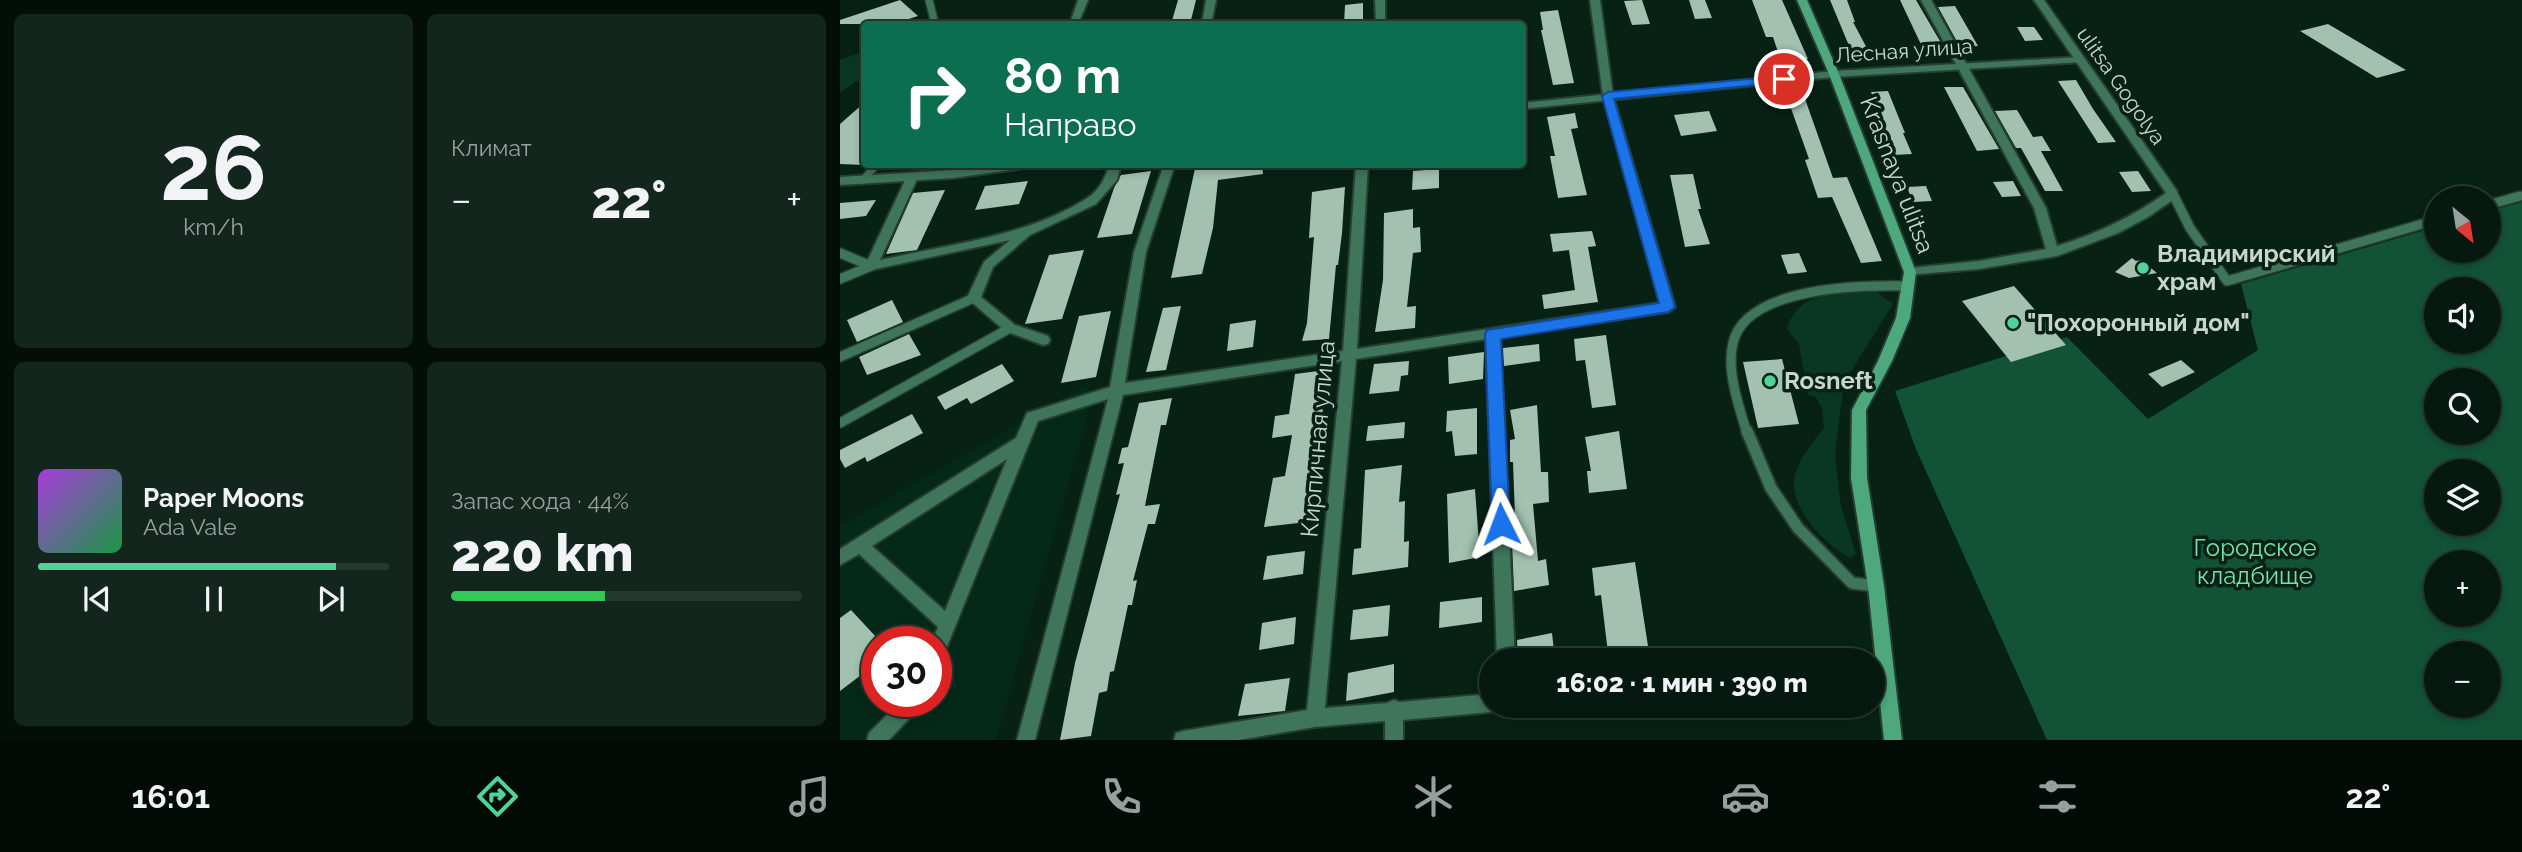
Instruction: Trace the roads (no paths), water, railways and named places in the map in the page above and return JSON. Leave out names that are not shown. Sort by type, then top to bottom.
[{"type":"main road","name":"Krasnaya ulitsa","points":[[1802,0],[1834,74],[1909,279],[1903,318],[1885,361],[1859,410],[1858,478],[1876,586],[1893,740]]},
{"type":"street","points":[[1075,21],[1083,0]]},
{"type":"street","points":[[1207,21],[1211,0]]},
{"type":"street","points":[[1380,0],[1381,21]]},
{"type":"street","points":[[860,545],[948,625],[1032,417],[1117,390],[1668,307],[1608,96],[1595,0]]},
{"type":"street","points":[[1926,0],[2040,208],[2053,253]]},
{"type":"street","name":"ulitsa Gogolya","points":[[2039,0],[2173,194]]},
{"type":"street","name":"Лесная улица","points":[[1526,106],[1834,74],[2079,60]]},
{"type":"street","points":[[840,181],[995,168]]},
{"type":"street","points":[[871,266],[1026,232],[1092,201],[1111,180],[1114,168]]},
{"type":"street","points":[[1026,740],[1117,390],[1140,252],[1169,168]]},
{"type":"street","name":"Кирпичная улица","points":[[1315,718],[1350,354],[1362,168]]},
{"type":"street","points":[[871,266],[912,177]]},
{"type":"street","points":[[1909,279],[2053,253],[2086,242],[2154,209],[2173,194]]},
{"type":"street","points":[[1026,232],[988,265],[974,298],[1010,328],[1044,340]]},
{"type":"street","points":[[1493,334],[1506,648]]},
{"type":"street","points":[[840,558],[1022,442]]},
{"type":"street","points":[[1182,740],[1315,718],[1394,709],[1479,704]]},
{"type":"street","points":[[1394,709],[1394,740]]},
{"type":"street","points":[[876,740],[898,717]]},
{"type":"lane","points":[[929,0],[934,21]]},
{"type":"lane","points":[[863,180],[874,168]]},
{"type":"lane","points":[[2173,194],[2190,229],[2227,281],[2424,224]]},
{"type":"lane","points":[[2501,201],[2520,196]]},
{"type":"lane","points":[[840,253],[871,266]]},
{"type":"lane","points":[[840,279],[871,266]]},
{"type":"lane","points":[[1876,586],[1854,584],[1802,535],[1766,482],[1745,434],[1730,361],[1735,335],[1755,313],[1789,297],[1909,279]]},
{"type":"lane","points":[[840,357],[974,298]]},
{"type":"lane","points":[[840,423],[1010,328]]},
{"type":"place","name":"Владимирский храм","points":[[2143,268]]},
{"type":"place","name":"\"Похоронный дом\"","points":[[2013,323]]},
{"type":"place","name":"Rosneft","points":[[1770,381]]},
{"type":"park label","name":"Городское кладбище","points":[[2255,562]]}]
